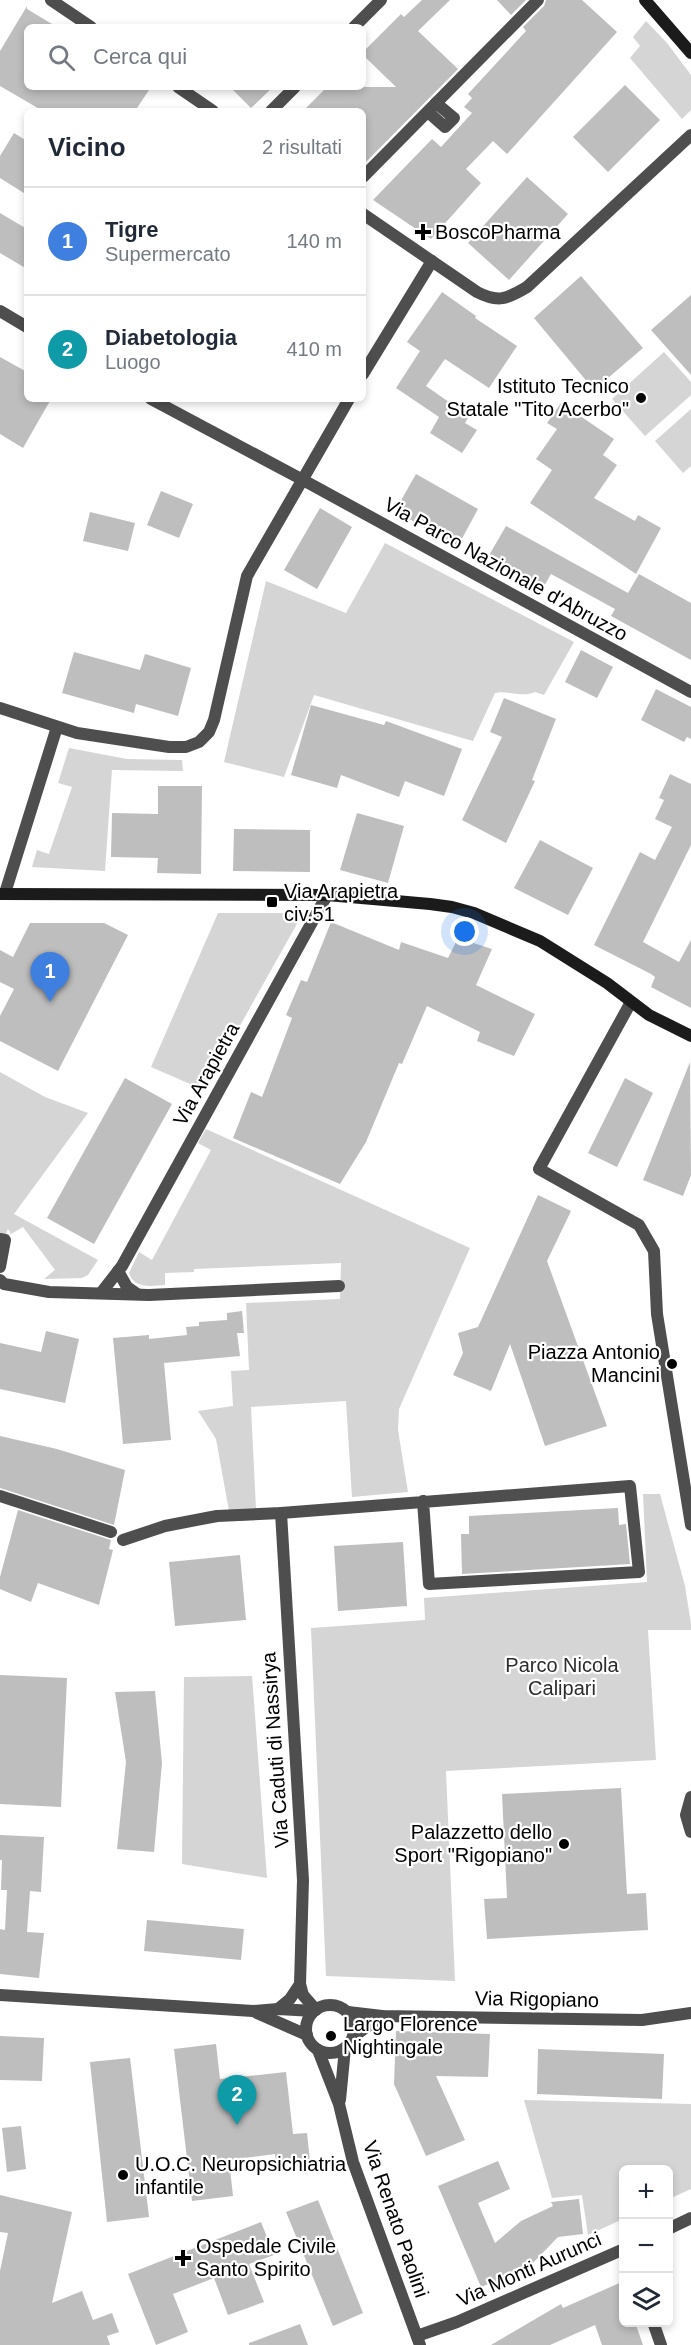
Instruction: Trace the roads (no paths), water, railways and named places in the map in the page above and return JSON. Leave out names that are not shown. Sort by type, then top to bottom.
[{"type":"street","points":[[51,0],[87,24]]},
{"type":"street","points":[[357,24],[381,0]]},
{"type":"street","points":[[366,174],[538,0]]},
{"type":"street","points":[[645,0],[691,53]]},
{"type":"street","points":[[182,90],[209,108]]},
{"type":"street","points":[[274,108],[292,90]]},
{"type":"street","points":[[366,216],[477,292],[490,298],[505,298],[527,287],[688,137]]},
{"type":"street","points":[[366,369],[432,261]]},
{"type":"street","points":[[0,311],[24,325]]},
{"type":"street","name":"Via Parco Nazionale d'Abruzzo","points":[[157,402],[691,692]]},
{"type":"street","points":[[0,708],[57,727],[158,747],[186,747],[204,738],[212,725],[247,576],[347,402]]},
{"type":"street","points":[[57,727],[2,894],[327,895],[430,904],[474,913],[540,941],[607,983],[649,1015],[691,1035]]},
{"type":"street","name":"Via Arapietra","points":[[101,1293],[118,1271],[327,895]]},
{"type":"street","points":[[631,1002],[539,1169],[639,1225],[654,1251],[657,1314],[691,1525]]},
{"type":"street","points":[[0,1239],[5,1240],[0,1267]]},
{"type":"street","points":[[118,1271],[127,1287],[137,1294]]},
{"type":"street","points":[[0,1280],[4,1284],[49,1292],[137,1294],[339,1286]]},
{"type":"street","points":[[123,1540],[165,1526],[217,1516],[281,1513],[423,1501],[630,1486],[639,1572],[429,1584],[423,1501]]},
{"type":"street","points":[[0,1496],[111,1532]]},
{"type":"street","name":"Via Caduti di Nassirya","points":[[281,1513],[303,1880],[301,1989]]},
{"type":"street","points":[[691,1797],[686,1815],[691,1832]]},
{"type":"street","points":[[278,2010],[301,1989],[317,2009]]},
{"type":"street","points":[[0,1995],[253,2012],[338,2006],[348,2012],[354,2023],[354,2036]]},
{"type":"street","points":[[307,2035],[307,2022],[317,2009]]},
{"type":"street","points":[[253,2012],[307,2035],[318,2050],[332,2053],[345,2048],[354,2036],[382,2016]]},
{"type":"street","name":"Via Rigopiano","points":[[348,2012],[382,2016],[642,2020],[691,2013]]},
{"type":"street","name":"Via Renato Paolini","points":[[339,2104],[345,2048]]},
{"type":"street","name":"Via Renato Paolini","points":[[318,2050],[339,2104],[353,2162],[419,2341]]},
{"type":"street","points":[[673,2227],[691,2218]]},
{"type":"street","name":"Via Monti Aurunci","points":[[419,2341],[619,2251]]},
{"type":"street","points":[[655,2327],[661,2345]]},
{"type":"place","name":"BoscoPharma","points":[[423,232]]},
{"type":"place","name":"Istituto Tecnico Statale \"Tito Acerbo\"","points":[[641,398]]},
{"type":"place","name":"Via Arapietra civ.51","points":[[272,902]]},
{"type":"place","name":"Tigre","points":[[50,1002]]},
{"type":"place","name":"Piazza Antonio Mancini","points":[[672,1364]]},
{"type":"place","name":"Palazzetto dello Sport \"Rigopiano\"","points":[[564,1844]]},
{"type":"place","name":"Largo Florence Nightingale","points":[[331,2036]]},
{"type":"place","name":"Diabetologia","points":[[237,2125]]},
{"type":"place","name":"U.O.C. Neuropsichiatria infantile","points":[[123,2175]]},
{"type":"place","name":"Ospedale Civile Santo Spirito","points":[[183,2258]]},
{"type":"park label","name":"Parco Nicola Calipari","points":[[562,1676]]}]
